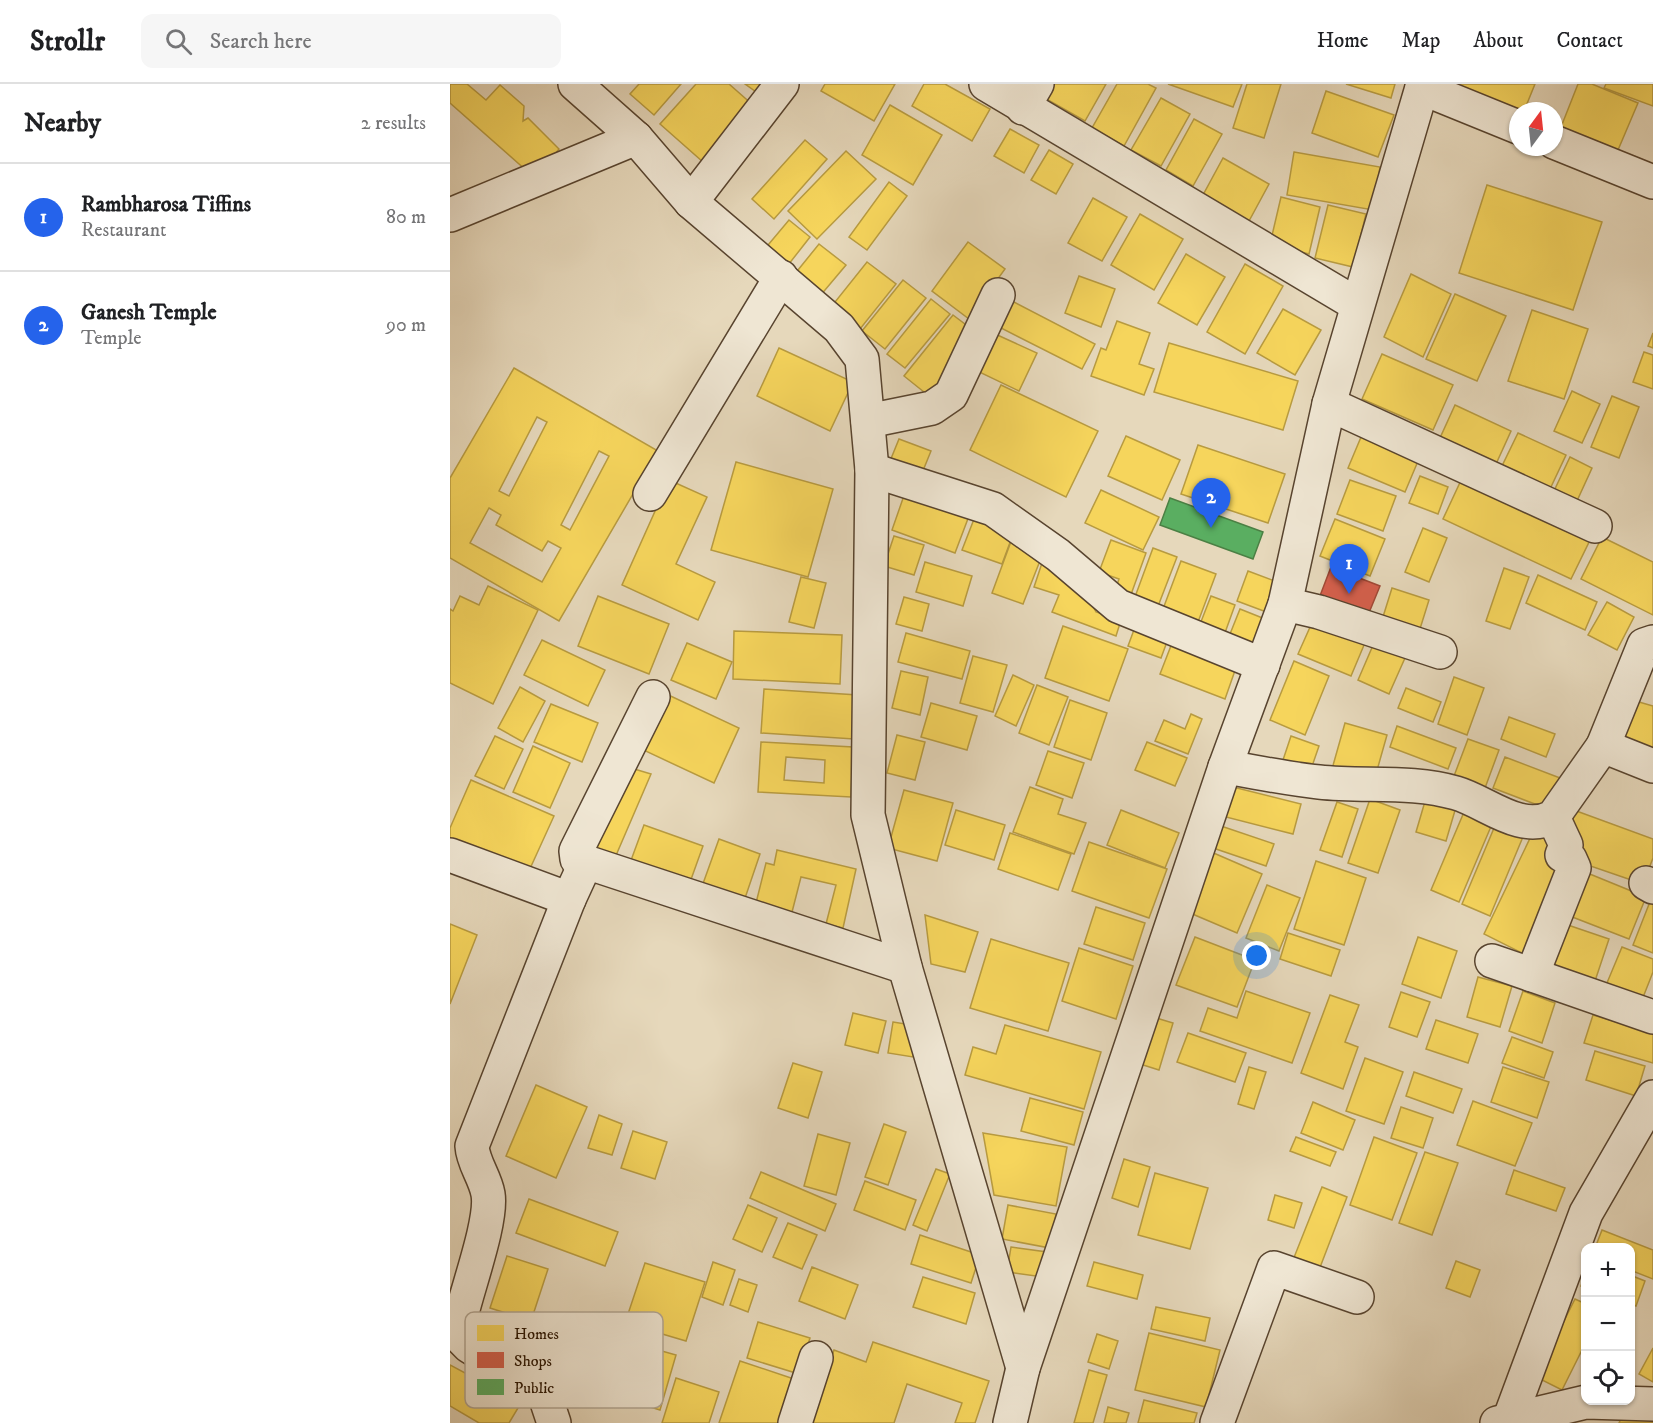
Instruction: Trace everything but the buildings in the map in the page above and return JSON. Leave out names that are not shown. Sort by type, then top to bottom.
[{"type":"street","points":[[576,84],[636,138],[691,202],[839,328],[862,359],[872,470],[868,815],[905,967],[1023,1368]]},
{"type":"street","points":[[691,202],[782,84]]},
{"type":"street","points":[[986,84],[1030,96],[1356,304]]},
{"type":"street","points":[[1010,1423],[1023,1368],[1224,767],[1285,604],[1329,404],[1356,304],[1422,86],[1509,123]]},
{"type":"street","points":[[450,215],[636,138]]},
{"type":"street","points":[[1563,146],[1653,182]]},
{"type":"street","points":[[650,494],[780,277]]},
{"type":"street","points":[[868,421],[932,408],[951,395],[998,295]]},
{"type":"street","points":[[1329,404],[1595,526]]},
{"type":"street","points":[[872,470],[993,509],[1058,555],[1118,606],[1263,665]]},
{"type":"street","points":[[1285,604],[1319,612],[1440,652]]},
{"type":"street","points":[[1224,767],[1319,782],[1431,788],[1457,793],[1523,822],[1542,823],[1553,817],[1603,746],[1644,645],[1653,642]]},
{"type":"street","points":[[653,696],[576,851],[577,859],[905,967]]},
{"type":"street","points":[[1603,746],[1653,766]]},
{"type":"street","points":[[1532,975],[1574,868],[1570,859],[1562,855],[1566,845],[1553,817]]},
{"type":"street","points":[[450,855],[569,899]]},
{"type":"street","points":[[465,1342],[457,1334],[487,1219],[488,1194],[473,1158],[472,1146],[569,899],[586,862]]},
{"type":"street","points":[[1492,961],[1653,1017]]},
{"type":"street","points":[[1504,1422],[1586,1213],[1653,1097]]},
{"type":"street","points":[[1216,1423],[1274,1268],[1357,1297]]},
{"type":"street","points":[[795,1423],[816,1358]]},
{"type":"street","points":[[1504,1422],[1586,1402],[1653,1404]]},
{"type":"street","points":[[549,1408],[554,1423]]},
{"type":"place","name":"Ganesh Temple","points":[[1211,528]]},
{"type":"place","name":"Rambharosa Tiffins","points":[[1349,594]]}]
